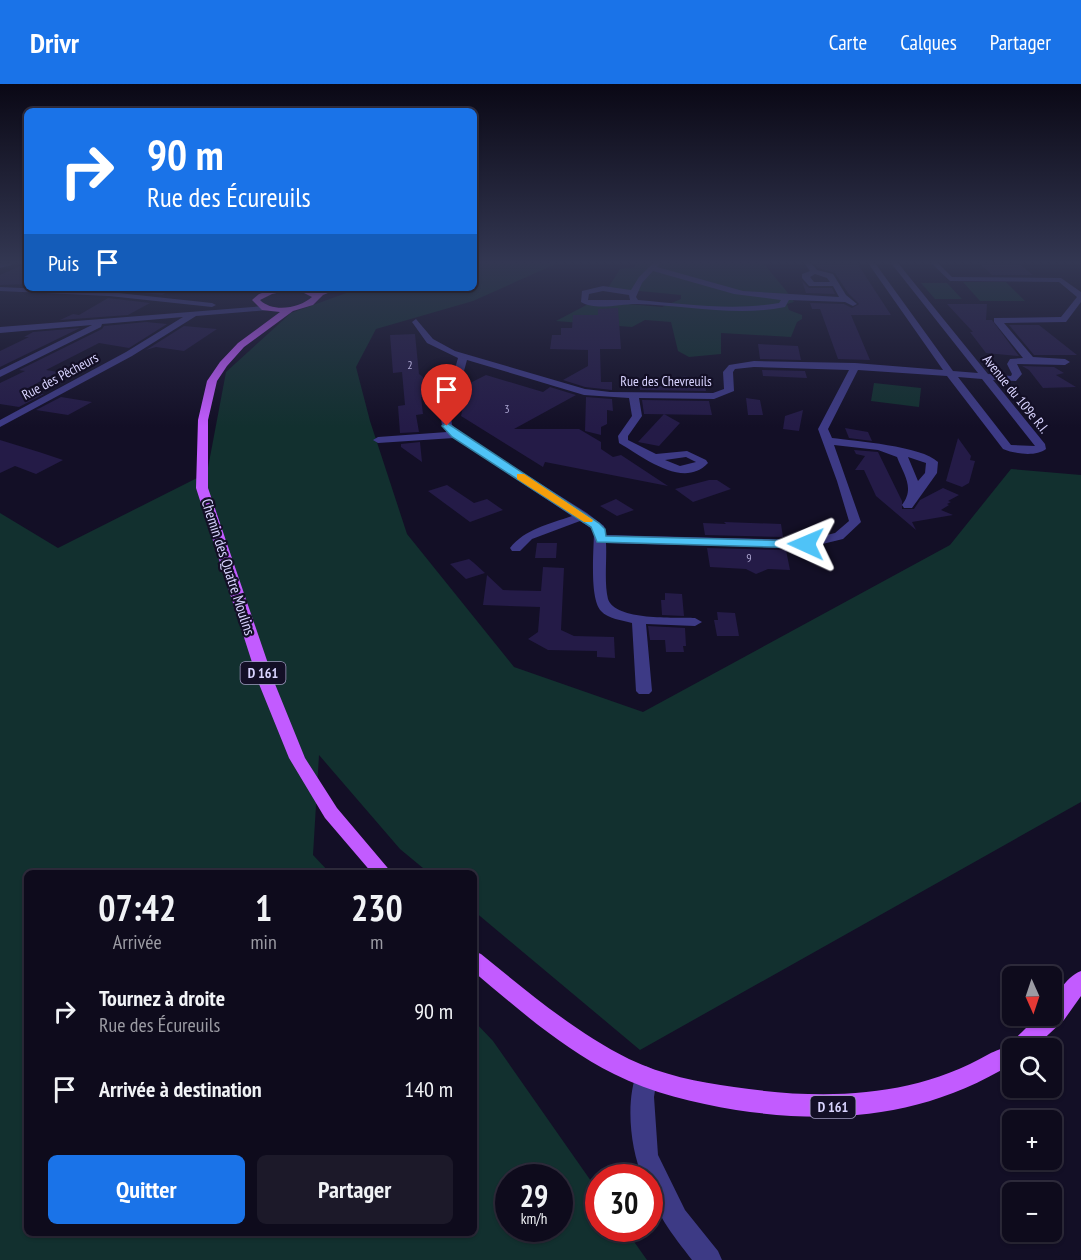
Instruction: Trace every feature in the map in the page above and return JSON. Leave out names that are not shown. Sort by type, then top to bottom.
[{"type":"main road","name":"Chemin des Quatre Moulins","points":[[264,318],[229,356],[212,381],[203,420],[202,488],[267,684],[297,758],[331,813],[380,870]]},
{"type":"main road","name":"D 161","points":[[477,963],[523,1001],[581,1044],[646,1077],[690,1090],[800,1108],[851,1106],[898,1100],[934,1092],[990,1068],[1002,1060]]},
{"type":"main road","points":[[1030,1038],[1056,1013],[1081,980]]},
{"type":"street","points":[[0,330],[145,318]]},
{"type":"street","name":"Rue des Pêcheurs","points":[[0,424],[129,354],[188,318]]},
{"type":"street","name":"Avenue du 109e R.I.","points":[[911,318],[1007,447],[1015,450],[1041,449],[1041,446],[938,318]]},
{"type":"street","points":[[1065,318],[1063,320],[997,321],[1018,343],[1030,360],[1065,362]]},
{"type":"street","points":[[0,374],[106,321]]},
{"type":"street","name":"Rue des Chevreuils","points":[[416,322],[430,341],[463,357],[584,392],[633,395],[721,395],[729,391],[729,369],[742,365],[855,366],[1004,379],[1016,377],[1013,362],[1030,360]]},
{"type":"street","points":[[463,357],[446,418],[447,426],[456,435],[600,529],[602,605],[614,614],[639,620],[695,622]]},
{"type":"street","points":[[601,539],[806,544],[839,536],[855,522],[823,429],[855,366]]},
{"type":"street","points":[[633,395],[637,416],[622,438],[653,458]]},
{"type":"street","points":[[378,440],[456,435]]},
{"type":"street","points":[[828,441],[895,451],[925,458],[932,462],[931,473],[908,505]]},
{"type":"street","points":[[895,451],[902,457],[916,491]]},
{"type":"street","points":[[516,549],[528,536],[583,516]]},
{"type":"street","points":[[639,620],[644,691]]},
{"type":"street","points":[[646,1077],[642,1097],[646,1157],[676,1219],[709,1260]]},
{"type":"green space","points":[[286,318],[415,318],[376,329],[356,367],[370,421],[407,534],[514,667],[643,712],[950,545],[1011,469],[1081,475],[1081,802],[640,1050],[477,914],[477,870],[425,870],[400,849],[319,755],[313,855],[327,870],[24,870],[24,1236],[477,1236],[477,1024],[493,1041],[585,1172],[585,1242],[634,1242],[647,1260],[0,1260],[0,513],[58,548],[207,473],[226,372]]},
{"type":"green space","points":[[562,318],[802,318],[797,322],[791,337],[721,333],[721,354],[689,357],[678,351],[671,322],[645,320],[632,327],[556,321]]},
{"type":"green space","points":[[874,383],[921,388],[919,407],[871,401]]},
{"type":"building","points":[[65,318],[89,318],[60,320]]},
{"type":"building","points":[[573,318],[619,318],[621,349],[600,349],[601,382],[612,382],[612,390],[585,387],[563,380],[588,366],[588,350],[550,349],[552,335],[561,335],[561,328],[572,328]]},
{"type":"building","points":[[823,318],[852,318],[870,360],[838,359]]},
{"type":"building","points":[[960,318],[992,320],[1019,356],[986,353],[970,332],[973,332]]},
{"type":"building","points":[[146,322],[167,324],[129,348],[99,343],[46,370],[58,372],[24,390],[44,394],[19,407],[0,404],[0,383],[25,371],[19,370],[104,326]]},
{"type":"building","points":[[1009,325],[1039,325],[1077,355],[1034,355]]},
{"type":"building","points":[[184,326],[217,329],[184,351],[156,347],[146,350]]},
{"type":"building","points":[[80,328],[0,367],[0,351],[29,337],[24,337],[33,332]]},
{"type":"building","points":[[415,334],[419,374],[423,377],[426,397],[421,397],[423,414],[416,415],[419,432],[400,433],[398,406],[405,405],[402,372],[393,373],[390,335]]},
{"type":"building","points":[[758,344],[798,346],[801,360],[760,359]]},
{"type":"building","points":[[1022,366],[1054,367],[1064,373],[1056,375],[1076,387],[1043,388],[1029,370]]},
{"type":"building","points":[[762,370],[805,371],[807,378],[763,376]]},
{"type":"building","points":[[486,375],[543,392],[550,387],[576,395],[514,429],[579,429],[601,442],[601,449],[613,457],[621,455],[668,486],[545,462],[543,467],[461,416],[468,384]]},
{"type":"building","points":[[685,376],[695,380],[704,380],[706,391],[640,390],[639,382],[659,382],[660,386]]},
{"type":"building","points":[[61,397],[92,402],[68,415],[36,410]]},
{"type":"building","points":[[586,397],[612,399],[613,411],[607,410],[607,424],[601,427],[601,435],[585,431]]},
{"type":"building","points":[[746,398],[760,400],[763,415],[748,415]]},
{"type":"building","points":[[642,400],[709,401],[712,415],[644,414]]},
{"type":"building","points":[[803,410],[799,431],[783,429],[785,416]]},
{"type":"building","points":[[664,414],[680,423],[659,446],[638,442]]},
{"type":"building","points":[[845,428],[868,432],[872,441],[849,438]]},
{"type":"building","points":[[958,438],[971,456],[970,460],[975,461],[969,483],[962,487],[946,481]]},
{"type":"building","points":[[0,440],[63,460],[36,474],[15,466],[0,473]]},
{"type":"building","points":[[420,442],[422,462],[401,447],[401,444]]},
{"type":"building","points":[[854,450],[878,452],[902,501],[902,509],[914,509],[920,500],[943,488],[959,495],[948,501],[951,502],[947,504],[949,505],[941,510],[953,515],[912,522],[916,530],[876,496],[864,470],[855,470],[865,456],[856,454]]},
{"type":"building","points":[[717,480],[731,489],[693,502],[675,489]]},
{"type":"building","points":[[447,485],[474,503],[487,499],[503,510],[470,522],[428,491]]},
{"type":"building","points":[[616,499],[634,510],[617,516],[600,506]]},
{"type":"building","points":[[724,522],[781,524],[783,537],[705,535],[703,523],[726,524]]},
{"type":"building","points":[[537,543],[557,543],[556,558],[535,558]]},
{"type":"building","points":[[707,548],[786,550],[790,570],[768,569],[756,574],[746,569],[710,567]]},
{"type":"building","points":[[469,559],[485,573],[466,579],[450,564]]},
{"type":"building","points":[[543,567],[564,568],[561,630],[574,636],[614,637],[615,658],[597,657],[597,651],[548,650],[528,639],[538,632],[540,607],[483,605],[487,575],[503,590],[541,591]]},
{"type":"building","points":[[665,593],[682,594],[684,616],[662,615],[661,600],[665,600]]},
{"type":"building","points":[[717,612],[735,613],[739,636],[717,636],[714,620],[718,620]]},
{"type":"building","points":[[648,626],[685,628],[684,652],[666,652],[665,640],[650,640]]},
{"type":"slow traffic","points":[[520,477],[588,520]]},
{"type":"route","points":[[447,426],[456,435],[507,469],[583,516],[600,529],[601,539],[806,544]]}]
